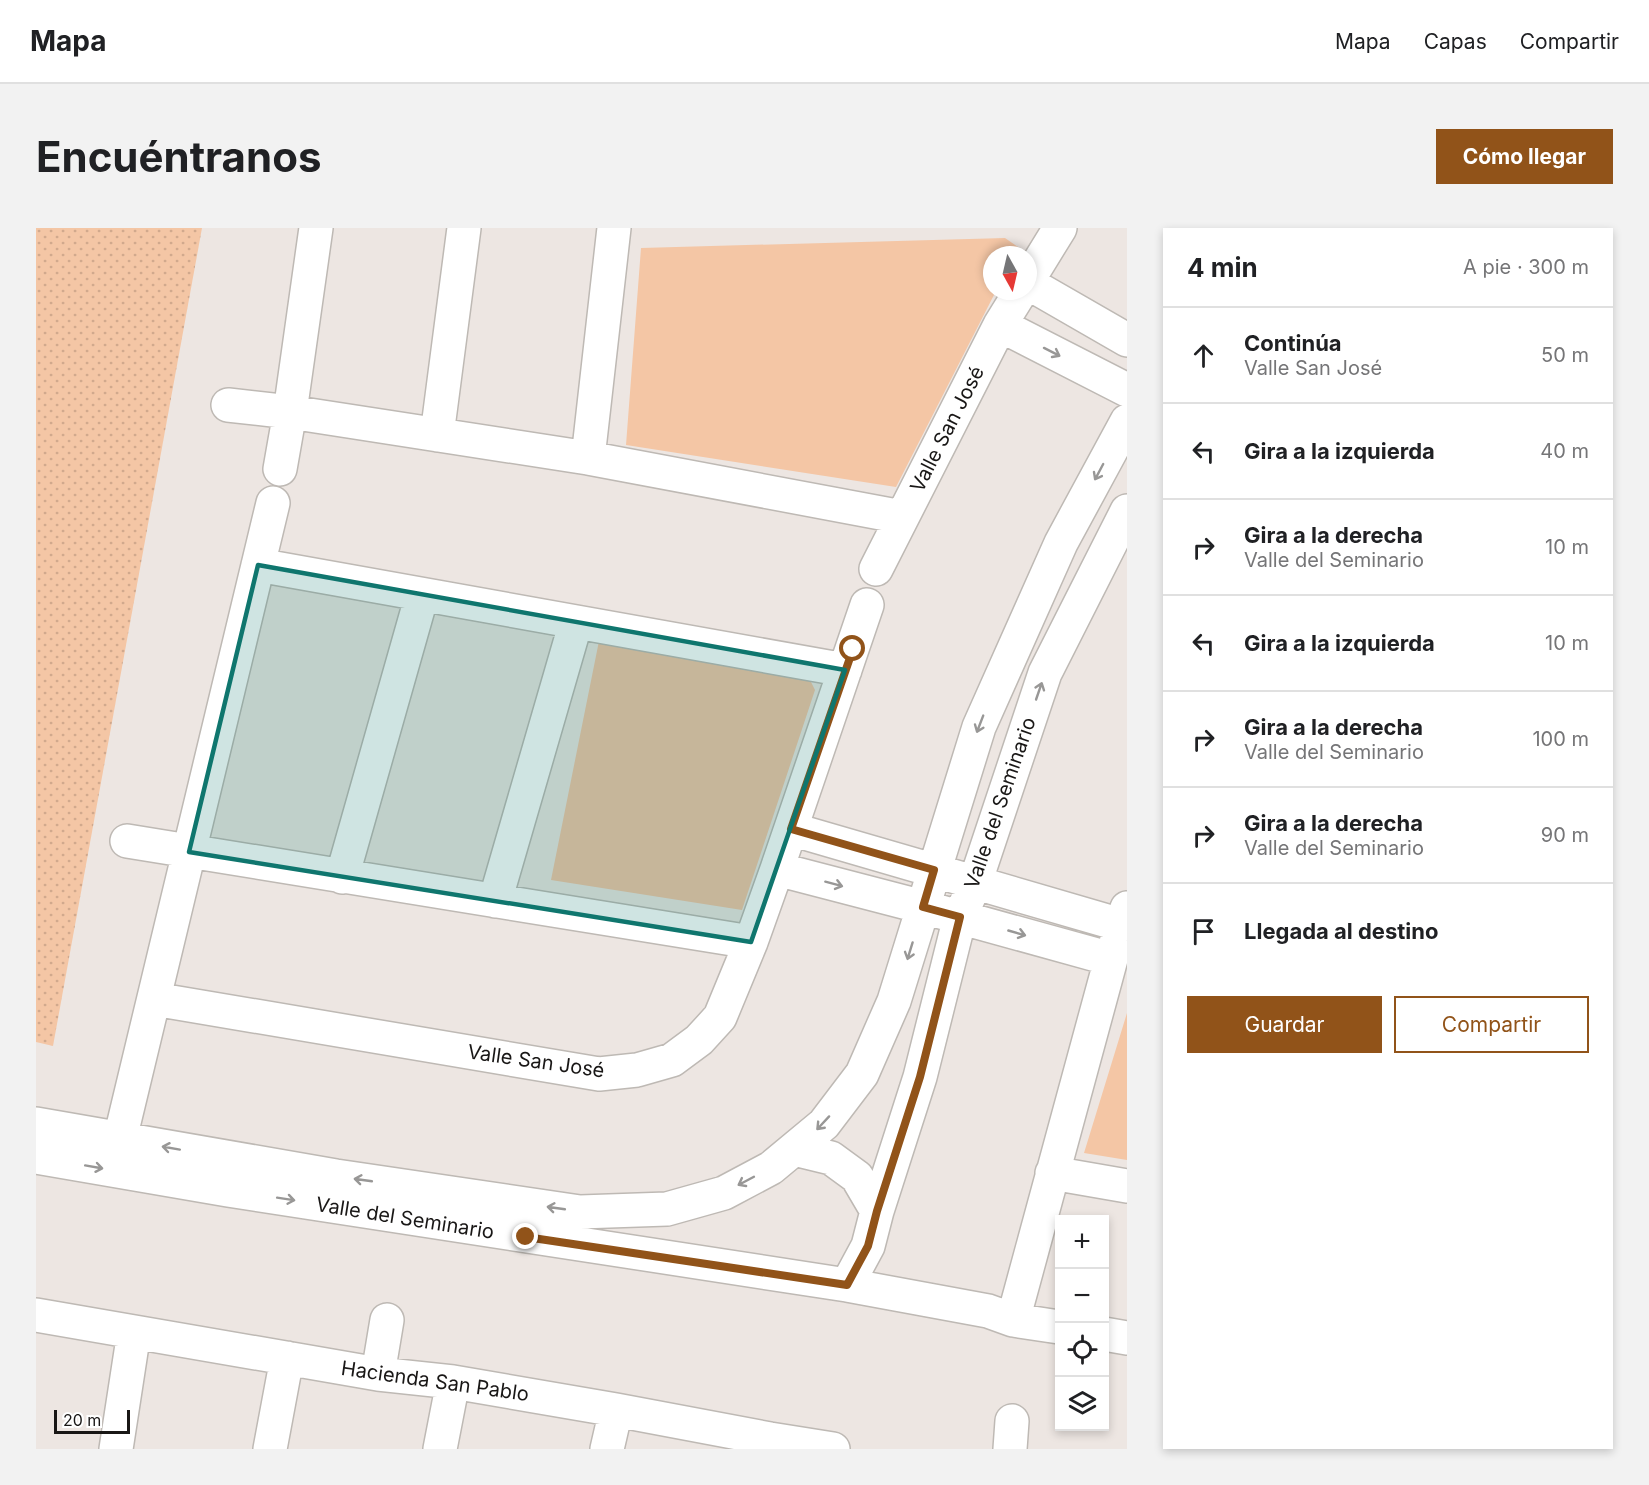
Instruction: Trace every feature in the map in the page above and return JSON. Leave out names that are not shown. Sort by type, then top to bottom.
[{"type":"street","points":[[279,470],[290,412],[316,228]]},
{"type":"street","points":[[438,435],[464,228]]},
{"type":"street","points":[[588,458],[614,228]]},
{"type":"street","points":[[1037,266],[1060,228]]},
{"type":"street","points":[[1037,286],[1127,340]]},
{"type":"street","name":"Valle San José","points":[[876,569],[1000,325],[1015,300]]},
{"type":"street","points":[[1000,325],[1127,390]]},
{"type":"street","points":[[228,405],[290,412],[588,458],[902,517]]},
{"type":"street","name":"Valle del Seminario","points":[[36,1125],[336,1176],[580,1212],[667,1209],[724,1193],[771,1168],[824,1124],[862,1074],[894,1001],[979,727],[1061,543],[1127,421]]},
{"type":"street","points":[[120,1139],[273,503]]},
{"type":"street","name":"Valle del Seminario","points":[[36,1157],[228,1190],[847,1285],[868,1246],[920,1077],[960,917],[975,882],[1045,673],[1127,511]]},
{"type":"street","points":[[258,565],[845,670]]},
{"type":"street","points":[[342,877],[423,594]]},
{"type":"street","name":"Valle San José","points":[[154,999],[599,1074],[637,1070],[672,1060],[699,1040],[720,1017],[751,942],[867,605]]},
{"type":"street","points":[[495,901],[576,622]]},
{"type":"street","points":[[791,829],[975,882],[1124,917],[1013,1320]]},
{"type":"street","points":[[127,841],[751,942]]},
{"type":"street","points":[[777,869],[1111,959]]},
{"type":"street","points":[[794,1149],[831,1158],[857,1177],[877,1211]]},
{"type":"street","points":[[228,1190],[233,1158]]},
{"type":"street","points":[[1052,1173],[1127,1186]]},
{"type":"street","points":[[847,1285],[988,1311],[1013,1320],[1055,1326]]},
{"type":"street","name":"Hacienda San Pablo","points":[[36,1315],[378,1374],[453,1382],[616,1410],[769,1444],[833,1449]]},
{"type":"street","points":[[378,1374],[387,1320]]},
{"type":"street","points":[[116,1449],[134,1332]]},
{"type":"street","points":[[1109,1335],[1127,1338]]},
{"type":"street","points":[[270,1449],[287,1358]]},
{"type":"street","points":[[440,1449],[453,1382]]},
{"type":"street","points":[[607,1449],[616,1410]]},
{"type":"highlighted area","points":[[258,565],[845,670],[751,942],[189,852]]},
{"type":"shaded area","points":[[36,228],[202,228],[53,1046],[36,1042]]},
{"type":"shaded area","points":[[1005,238],[1017,246],[983,246],[983,300],[991,300],[896,487],[626,445],[641,248]]},
{"type":"shaded area","points":[[600,636],[806,672],[815,690],[742,910],[551,880]]},
{"type":"shaded area","points":[[1127,1013],[1127,1160],[1084,1153]]},
{"type":"route","points":[[526,1237],[847,1285],[868,1246],[920,1077],[960,917],[923,907],[934,870],[791,829],[853,649]]}]
